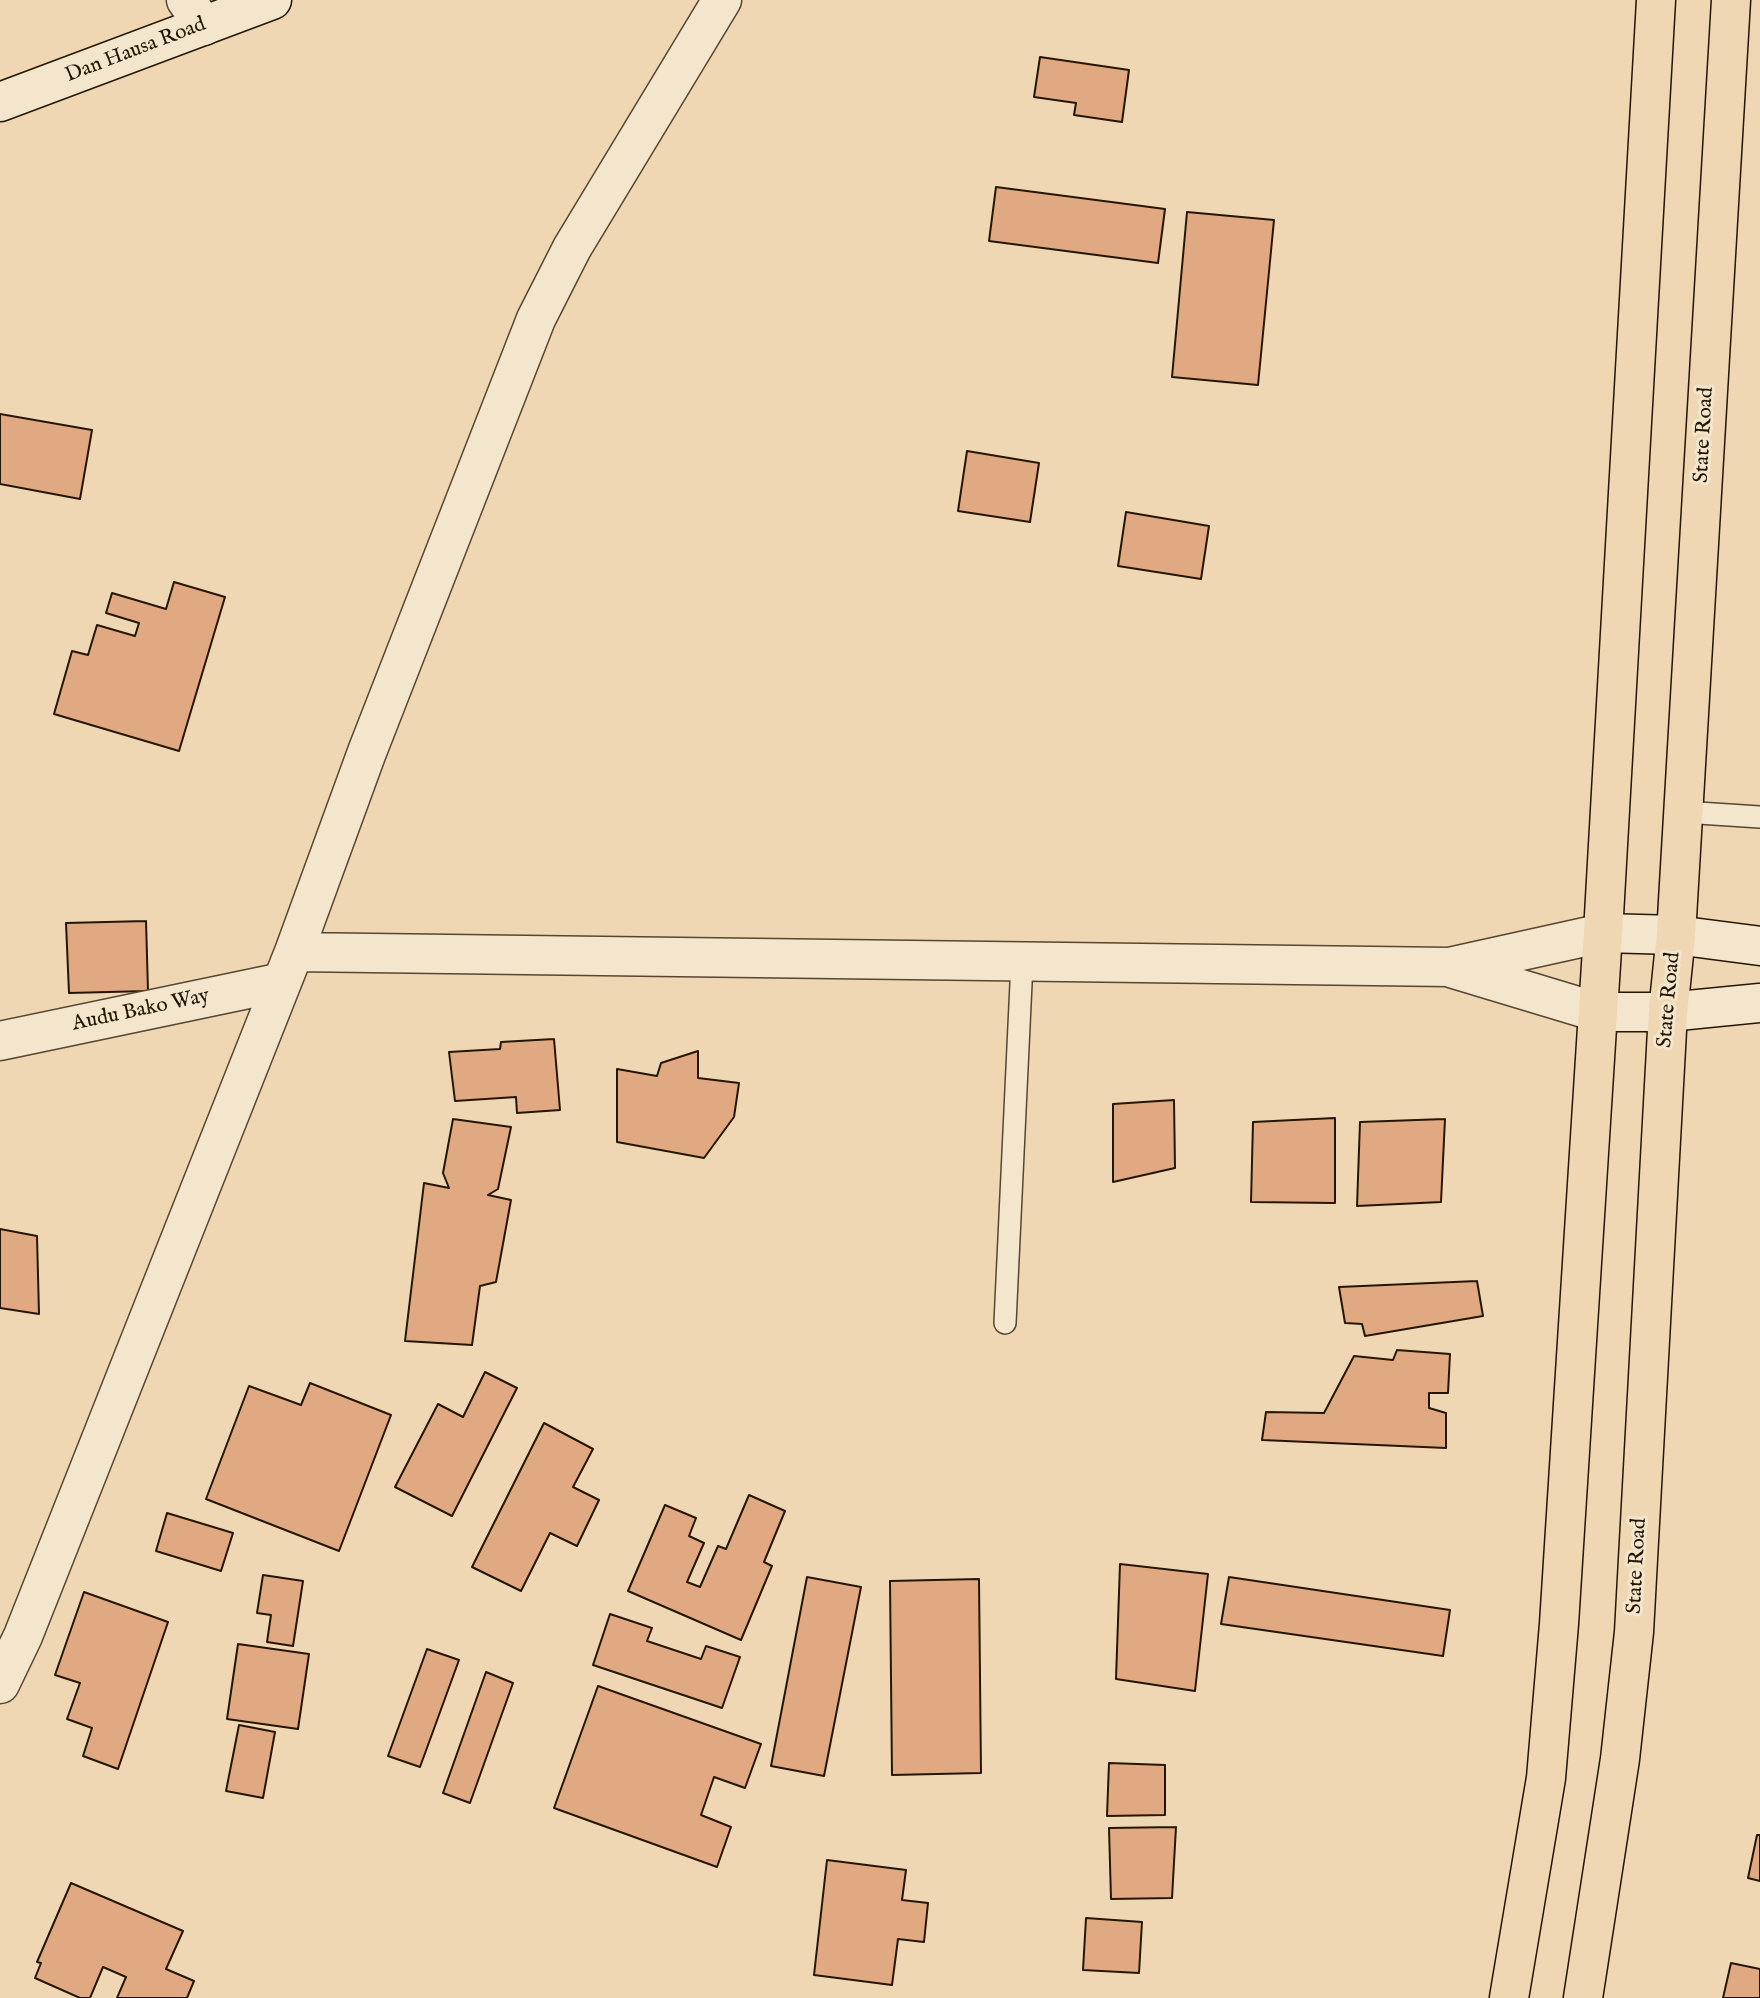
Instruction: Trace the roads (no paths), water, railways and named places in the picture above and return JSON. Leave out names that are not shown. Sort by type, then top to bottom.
[{"type":"main road","points":[[1509,1998],[1546,1778],[1559,1624],[1603,933],[1656,0]]},
{"type":"main road","name":"State Road","points":[[1583,1998],[1620,1759],[1634,1632],[1668,1012],[1676,935],[1731,0]]},
{"type":"street","name":"Dan Hausa Road","points":[[0,102],[195,13],[272,0]]},
{"type":"street","points":[[0,1684],[23,1636],[288,967],[367,752],[536,319],[572,248],[722,0]]},
{"type":"street","points":[[1448,967],[1603,933],[1676,935],[1760,946]]},
{"type":"street","name":"Audu Bako Way","points":[[0,1041],[288,967],[1022,962],[1448,967]]},
{"type":"street","points":[[1448,967],[1597,1012],[1668,1012],[1760,1003]]},
{"type":"lane","points":[[1683,812],[1760,817]]},
{"type":"lane","points":[[1005,1324],[1022,962]]}]
